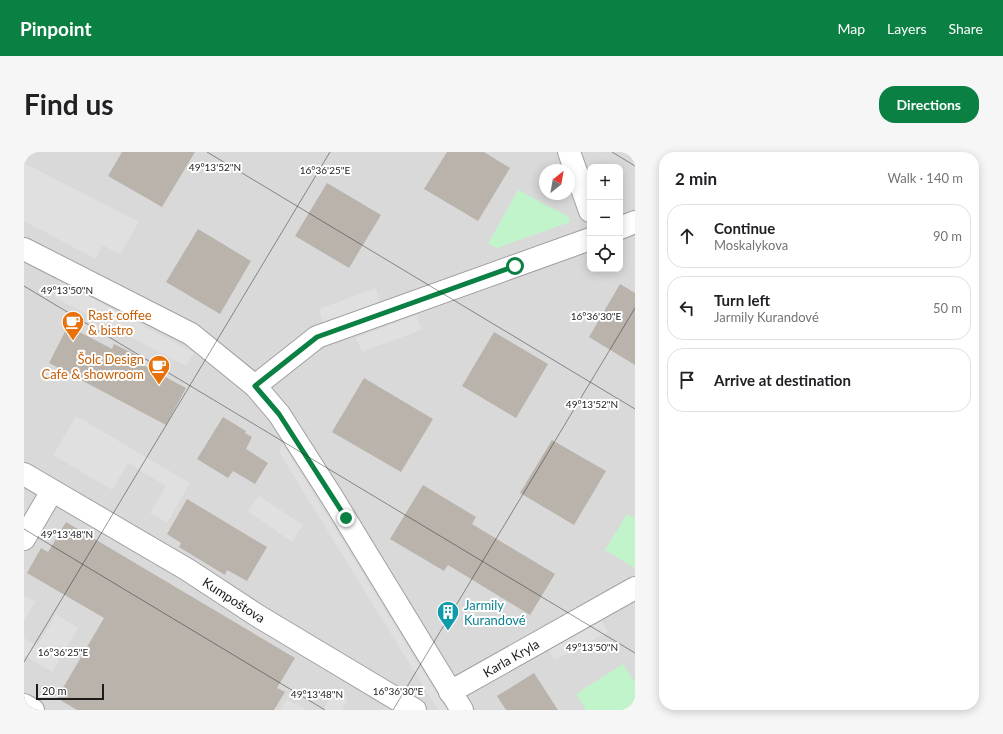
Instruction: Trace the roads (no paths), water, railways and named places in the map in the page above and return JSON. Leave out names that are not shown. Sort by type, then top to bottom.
[{"type":"street","points":[[570,152],[587,202]]},
{"type":"street","points":[[623,227],[635,222]]},
{"type":"street","points":[[255,386],[317,337],[587,240]]},
{"type":"street","points":[[24,249],[192,334],[255,386],[279,414],[332,497],[462,710]]},
{"type":"street","name":"Kumpoštova","points":[[24,474],[188,570],[258,616],[415,710]]},
{"type":"street","points":[[24,539],[52,491]]},
{"type":"street","name":"Karla Kryla","points":[[450,692],[635,588]]},
{"type":"street","points":[[24,705],[33,710]]},
{"type":"place","name":"Rast coffee & bistro","points":[[73,342]]},
{"type":"place","name":"Šolc Design Cafe & showroom","points":[[159,386]]},
{"type":"place","name":"Jarmily Kurandové","points":[[448,632]]}]
